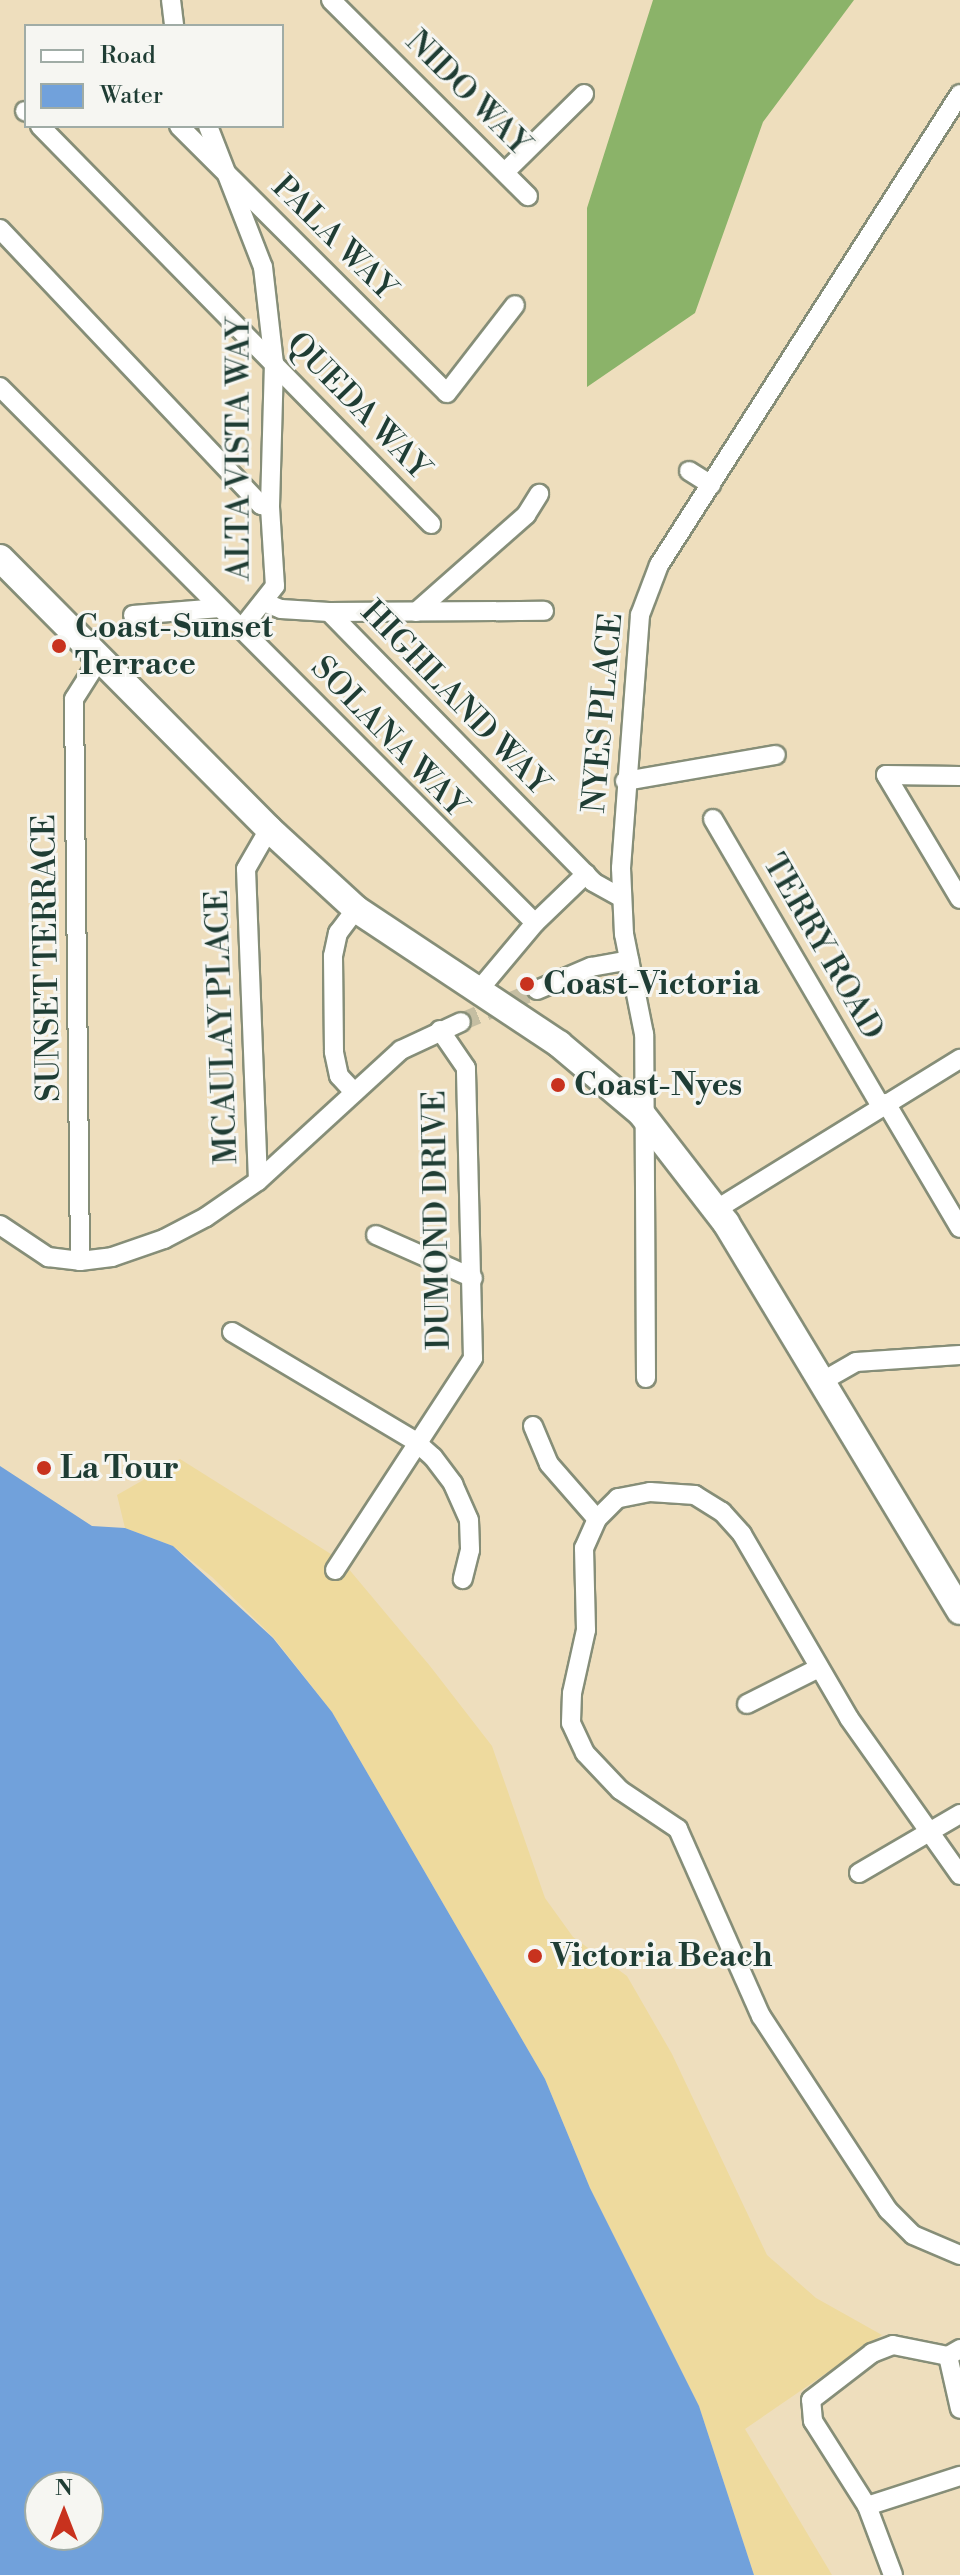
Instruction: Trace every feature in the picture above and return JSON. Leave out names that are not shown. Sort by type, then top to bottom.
[{"type":"highway","points":[[0,558],[98,661],[269,829],[356,909],[597,1071],[641,1113],[717,1209],[960,1611]]},
{"type":"street","points":[[171,0],[174,24]]},
{"type":"street","name":"NIDO WAY","points":[[331,0],[528,196]]},
{"type":"street","points":[[505,172],[584,94]]},
{"type":"street","name":"NYES PLACE","points":[[646,1378],[641,1113],[644,1034],[629,960],[622,898],[625,781],[643,604],[659,565],[960,94]]},
{"type":"street","name":"QUEDA WAY","points":[[42,128],[431,524]]},
{"type":"street","name":"PALA WAY","points":[[181,128],[447,393],[515,305]]},
{"type":"street","name":"ALTA VISTA WAY","points":[[209,128],[232,179],[263,267],[274,363],[270,507],[275,586],[266,603],[242,628]]},
{"type":"street","points":[[0,229],[261,505],[270,507]]},
{"type":"street","name":"SOLANA WAY","points":[[0,387],[242,628],[337,730],[535,923]]},
{"type":"street","points":[[689,471],[711,485]]},
{"type":"street","points":[[416,612],[526,515],[539,494]]},
{"type":"street","name":"HIGHLAND WAY","points":[[266,603],[281,609],[329,612],[586,874],[622,898]]},
{"type":"street","points":[[133,615],[220,608]]},
{"type":"street","points":[[329,612],[544,611]]},
{"type":"street","name":"SUNSET TERRACE","points":[[80,1261],[74,699],[98,661]]},
{"type":"street","points":[[625,781],[776,755]]},
{"type":"street","points":[[960,776],[886,775],[960,899]]},
{"type":"street","name":"TERRY ROAD","points":[[713,819],[960,1228]]},
{"type":"street","name":"MCAULAY PLACE","points":[[258,1181],[246,869],[269,829]]},
{"type":"street","points":[[478,991],[535,923],[586,874]]},
{"type":"street","points":[[354,1092],[339,1076],[334,1052],[333,956],[338,933],[356,909]]},
{"type":"street","points":[[537,990],[591,967],[629,960]]},
{"type":"street","points":[[0,1225],[48,1257],[80,1261],[112,1257],[164,1239],[258,1181],[333,1117],[354,1092],[401,1050],[461,1022]]},
{"type":"street","name":"DUMOND DRIVE","points":[[335,1570],[415,1441],[473,1358],[466,1068],[440,1030]]},
{"type":"street","points":[[717,1209],[960,1059]]},
{"type":"street","points":[[376,1235],[473,1278]]},
{"type":"street","points":[[232,1332],[415,1441],[433,1457],[463,1501],[471,1535],[463,1579]]},
{"type":"street","points":[[821,1382],[856,1362],[960,1355]]},
{"type":"street","points":[[533,1426],[549,1464],[597,1519]]},
{"type":"street","points":[[960,1875],[819,1668],[742,1534],[714,1506],[695,1495],[650,1492],[618,1498],[597,1519],[584,1548],[586,1630],[572,1693],[571,1723],[585,1753],[620,1790],[678,1829],[761,2016],[888,2210],[913,2235],[960,2255]]},
{"type":"street","points":[[747,1704],[819,1668]]},
{"type":"street","points":[[859,1873],[960,1814]]},
{"type":"street","points":[[893,2575],[867,2506],[813,2421],[811,2400],[872,2353],[893,2345],[954,2353]]},
{"type":"street","points":[[954,2353],[960,2373]]},
{"type":"street","points":[[954,2353],[960,2409]]},
{"type":"street","points":[[867,2506],[960,2476]]},
{"type":"green space","points":[[653,0],[854,0],[763,122],[695,313],[587,387],[587,208]]},
{"type":"sand","name":"Victoria Beach","points":[[180,1459],[342,1561],[430,1666],[492,1746],[545,1898],[573,1937],[627,1976],[672,2054],[767,2255],[816,2298],[882,2335],[745,2429],[832,2575],[754,2575],[699,2406],[590,2188],[545,2079],[332,1712],[274,1638],[212,1577],[173,1546],[125,1528],[117,1495]]},
{"type":"water","points":[[0,1466],[92,1526],[125,1528],[173,1546],[273,1638],[332,1712],[545,2079],[590,2188],[699,2406],[754,2575],[0,2575]]},
{"type":"tunnel","points":[[461,1022],[537,990]]},
{"type":"place","name":"Coast-Sunset Terrace","points":[[59,646]]},
{"type":"place","name":"Coast-Victoria","points":[[527,984]]},
{"type":"place","name":"Coast-Nyes","points":[[558,1085]]},
{"type":"place","name":"La Tour","points":[[44,1468]]},
{"type":"place","name":"Victoria Beach","points":[[535,1956]]}]
